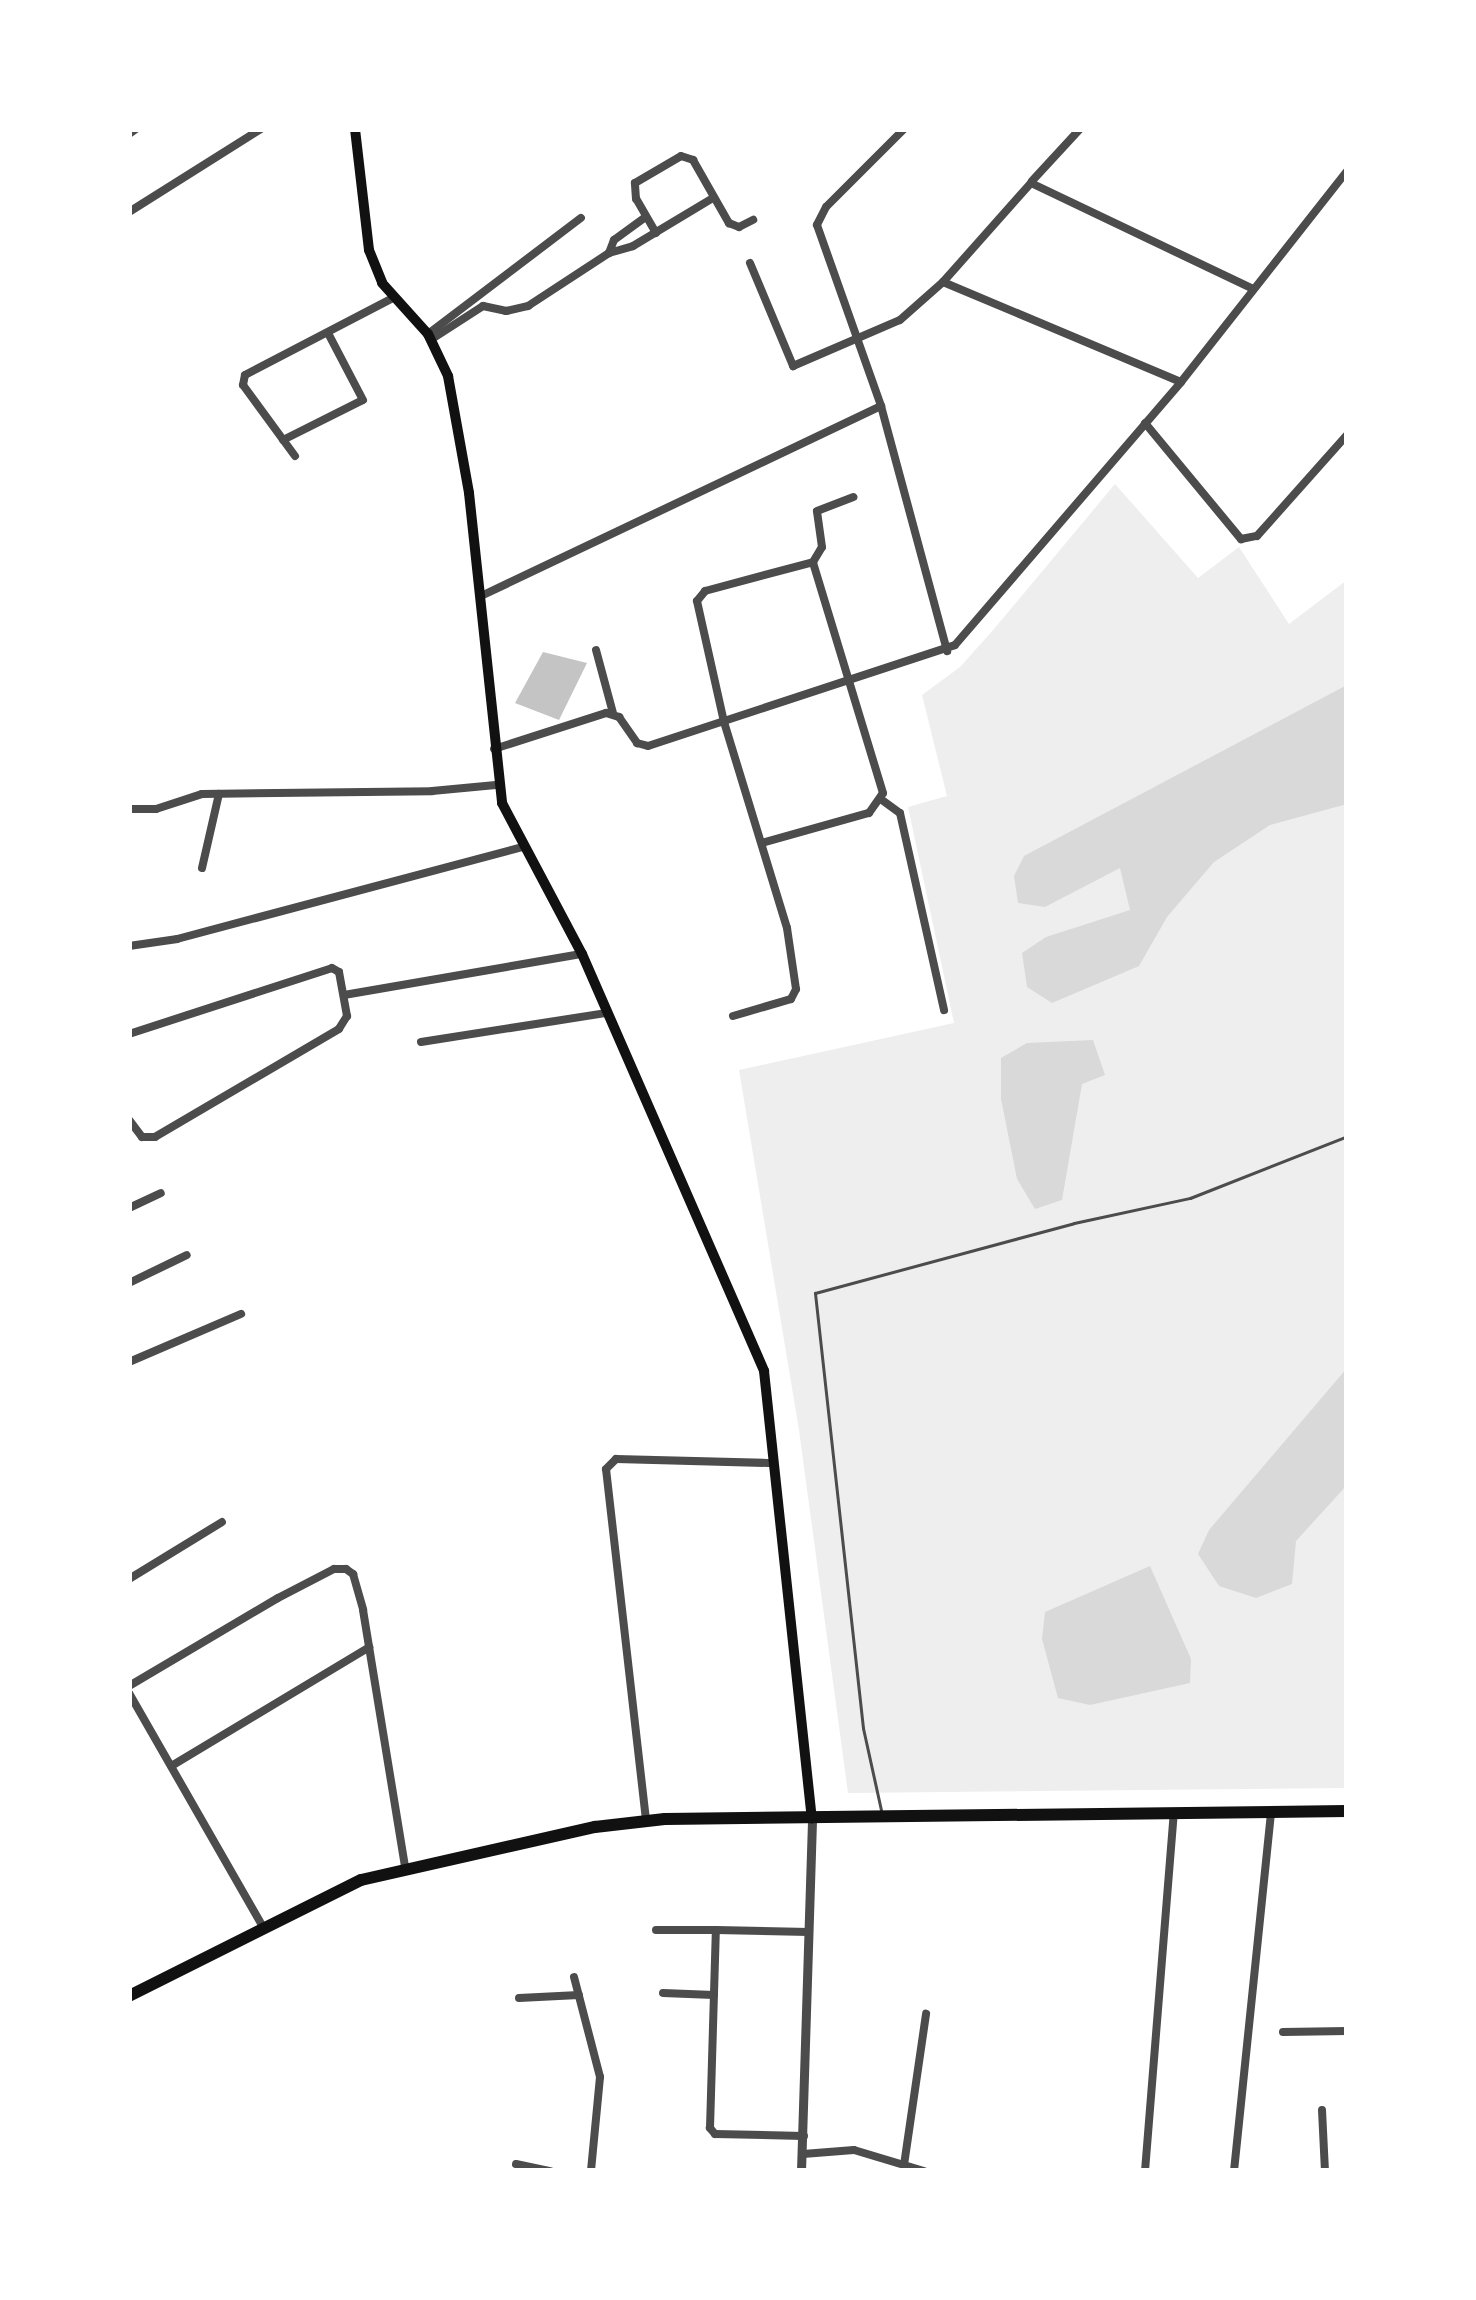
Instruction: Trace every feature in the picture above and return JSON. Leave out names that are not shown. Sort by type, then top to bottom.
[{"type":"main road","points":[[355,129],[369,250],[393,298],[430,337],[448,376],[481,596],[496,785],[522,847],[582,954],[760,1359],[812,1818]]},
{"type":"main road","points":[[129,1996],[361,1880],[405,1867],[646,1820],[1347,1811]]},
{"type":"street","points":[[129,212],[261,129]]},
{"type":"street","points":[[904,129],[826,207],[817,225],[880,406],[946,651]]},
{"type":"street","points":[[750,263],[793,366],[859,340],[900,320],[943,282],[1079,129]]},
{"type":"street","points":[[656,233],[635,183],[681,156],[693,160],[733,226],[753,220]]},
{"type":"street","points":[[596,650],[614,713],[642,746],[946,651],[1181,382],[1347,170]]},
{"type":"street","points":[[1031,182],[1253,290]]},
{"type":"street","points":[[430,337],[483,305],[506,311],[528,306],[609,253],[656,233],[713,198]]},
{"type":"street","points":[[609,253],[614,240],[646,217]]},
{"type":"street","points":[[430,337],[581,218]]},
{"type":"street","points":[[943,282],[1181,382]]},
{"type":"street","points":[[295,456],[243,378],[393,298]]},
{"type":"street","points":[[283,440],[363,400],[328,333]]},
{"type":"street","points":[[481,596],[880,406]]},
{"type":"street","points":[[1145,423],[1241,539],[1257,536],[1347,435]]},
{"type":"street","points":[[733,1016],[796,993],[787,928],[724,722],[700,594],[813,562],[822,547],[817,511],[853,497]]},
{"type":"street","points":[[813,562],[881,800],[901,812],[944,1010]]},
{"type":"street","points":[[493,750],[614,713]]},
{"type":"street","points":[[129,808],[156,809],[219,794],[432,791],[496,785]]},
{"type":"street","points":[[202,868],[219,794]]},
{"type":"street","points":[[762,843],[868,813],[881,800]]},
{"type":"street","points":[[129,946],[177,939],[522,847]]},
{"type":"street","points":[[344,995],[582,954]]},
{"type":"street","points":[[129,1034],[324,968],[336,969],[347,1016],[339,1029],[155,1137],[142,1137],[129,1120]]},
{"type":"street","points":[[421,1042],[608,1012]]},
{"type":"street","points":[[129,1208],[161,1193]]},
{"type":"street","points":[[129,1283],[187,1256]]},
{"type":"street","points":[[129,1362],[241,1313]]},
{"type":"street","points":[[646,1820],[606,1469],[616,1459],[775,1463]]},
{"type":"street","points":[[129,1579],[222,1522]]},
{"type":"street","points":[[264,1929],[129,1689],[340,1567],[353,1574],[405,1867]]},
{"type":"street","points":[[173,1766],[369,1648]]},
{"type":"street","points":[[1234,2171],[1271,1812]]},
{"type":"street","points":[[1145,2171],[1174,1814]]},
{"type":"street","points":[[801,2171],[812,1818]]},
{"type":"street","points":[[656,1930],[809,1932]]},
{"type":"street","points":[[716,1930],[710,2131],[803,2136]]},
{"type":"street","points":[[574,1977],[602,2096],[591,2171]]},
{"type":"street","points":[[663,1993],[714,1995]]},
{"type":"street","points":[[519,1998],[579,1995]]},
{"type":"street","points":[[904,2165],[926,2014]]},
{"type":"street","points":[[1283,2032],[1347,2031]]},
{"type":"street","points":[[1322,2110],[1325,2171]]},
{"type":"street","points":[[802,2155],[854,2150],[925,2171]]},
{"type":"street","points":[[516,2164],[550,2171]]},
{"type":"lane","points":[[883,1818],[863,1728],[814,1293],[1074,1223],[1190,1198],[1347,1136]]},
{"type":"shaded area","points":[[1115,484],[1198,578],[1239,547],[1289,624],[1347,580],[1347,1788],[848,1793],[799,1430],[739,1070],[954,1023],[908,807],[947,796],[922,695],[960,667]]},
{"type":"shaded area","points":[[1347,685],[1347,804],[1270,825],[1214,862],[1167,917],[1139,966],[1052,1003],[1027,987],[1022,953],[1046,937],[1130,910],[1120,868],[1045,907],[1018,903],[1014,876],[1024,856]]},
{"type":"shaded area","points":[[1093,1040],[1105,1075],[1082,1084],[1062,1200],[1035,1209],[1017,1179],[1001,1099],[1001,1058],[1027,1043]]},
{"type":"shaded area","points":[[1347,1368],[1347,1485],[1296,1541],[1292,1584],[1256,1598],[1219,1586],[1198,1554],[1209,1530]]},
{"type":"shaded area","points":[[1150,1566],[1191,1659],[1190,1683],[1090,1705],[1058,1698],[1042,1639],[1045,1612]]},
{"type":"building","points":[[543,652],[587,663],[559,720],[515,703]]}]
